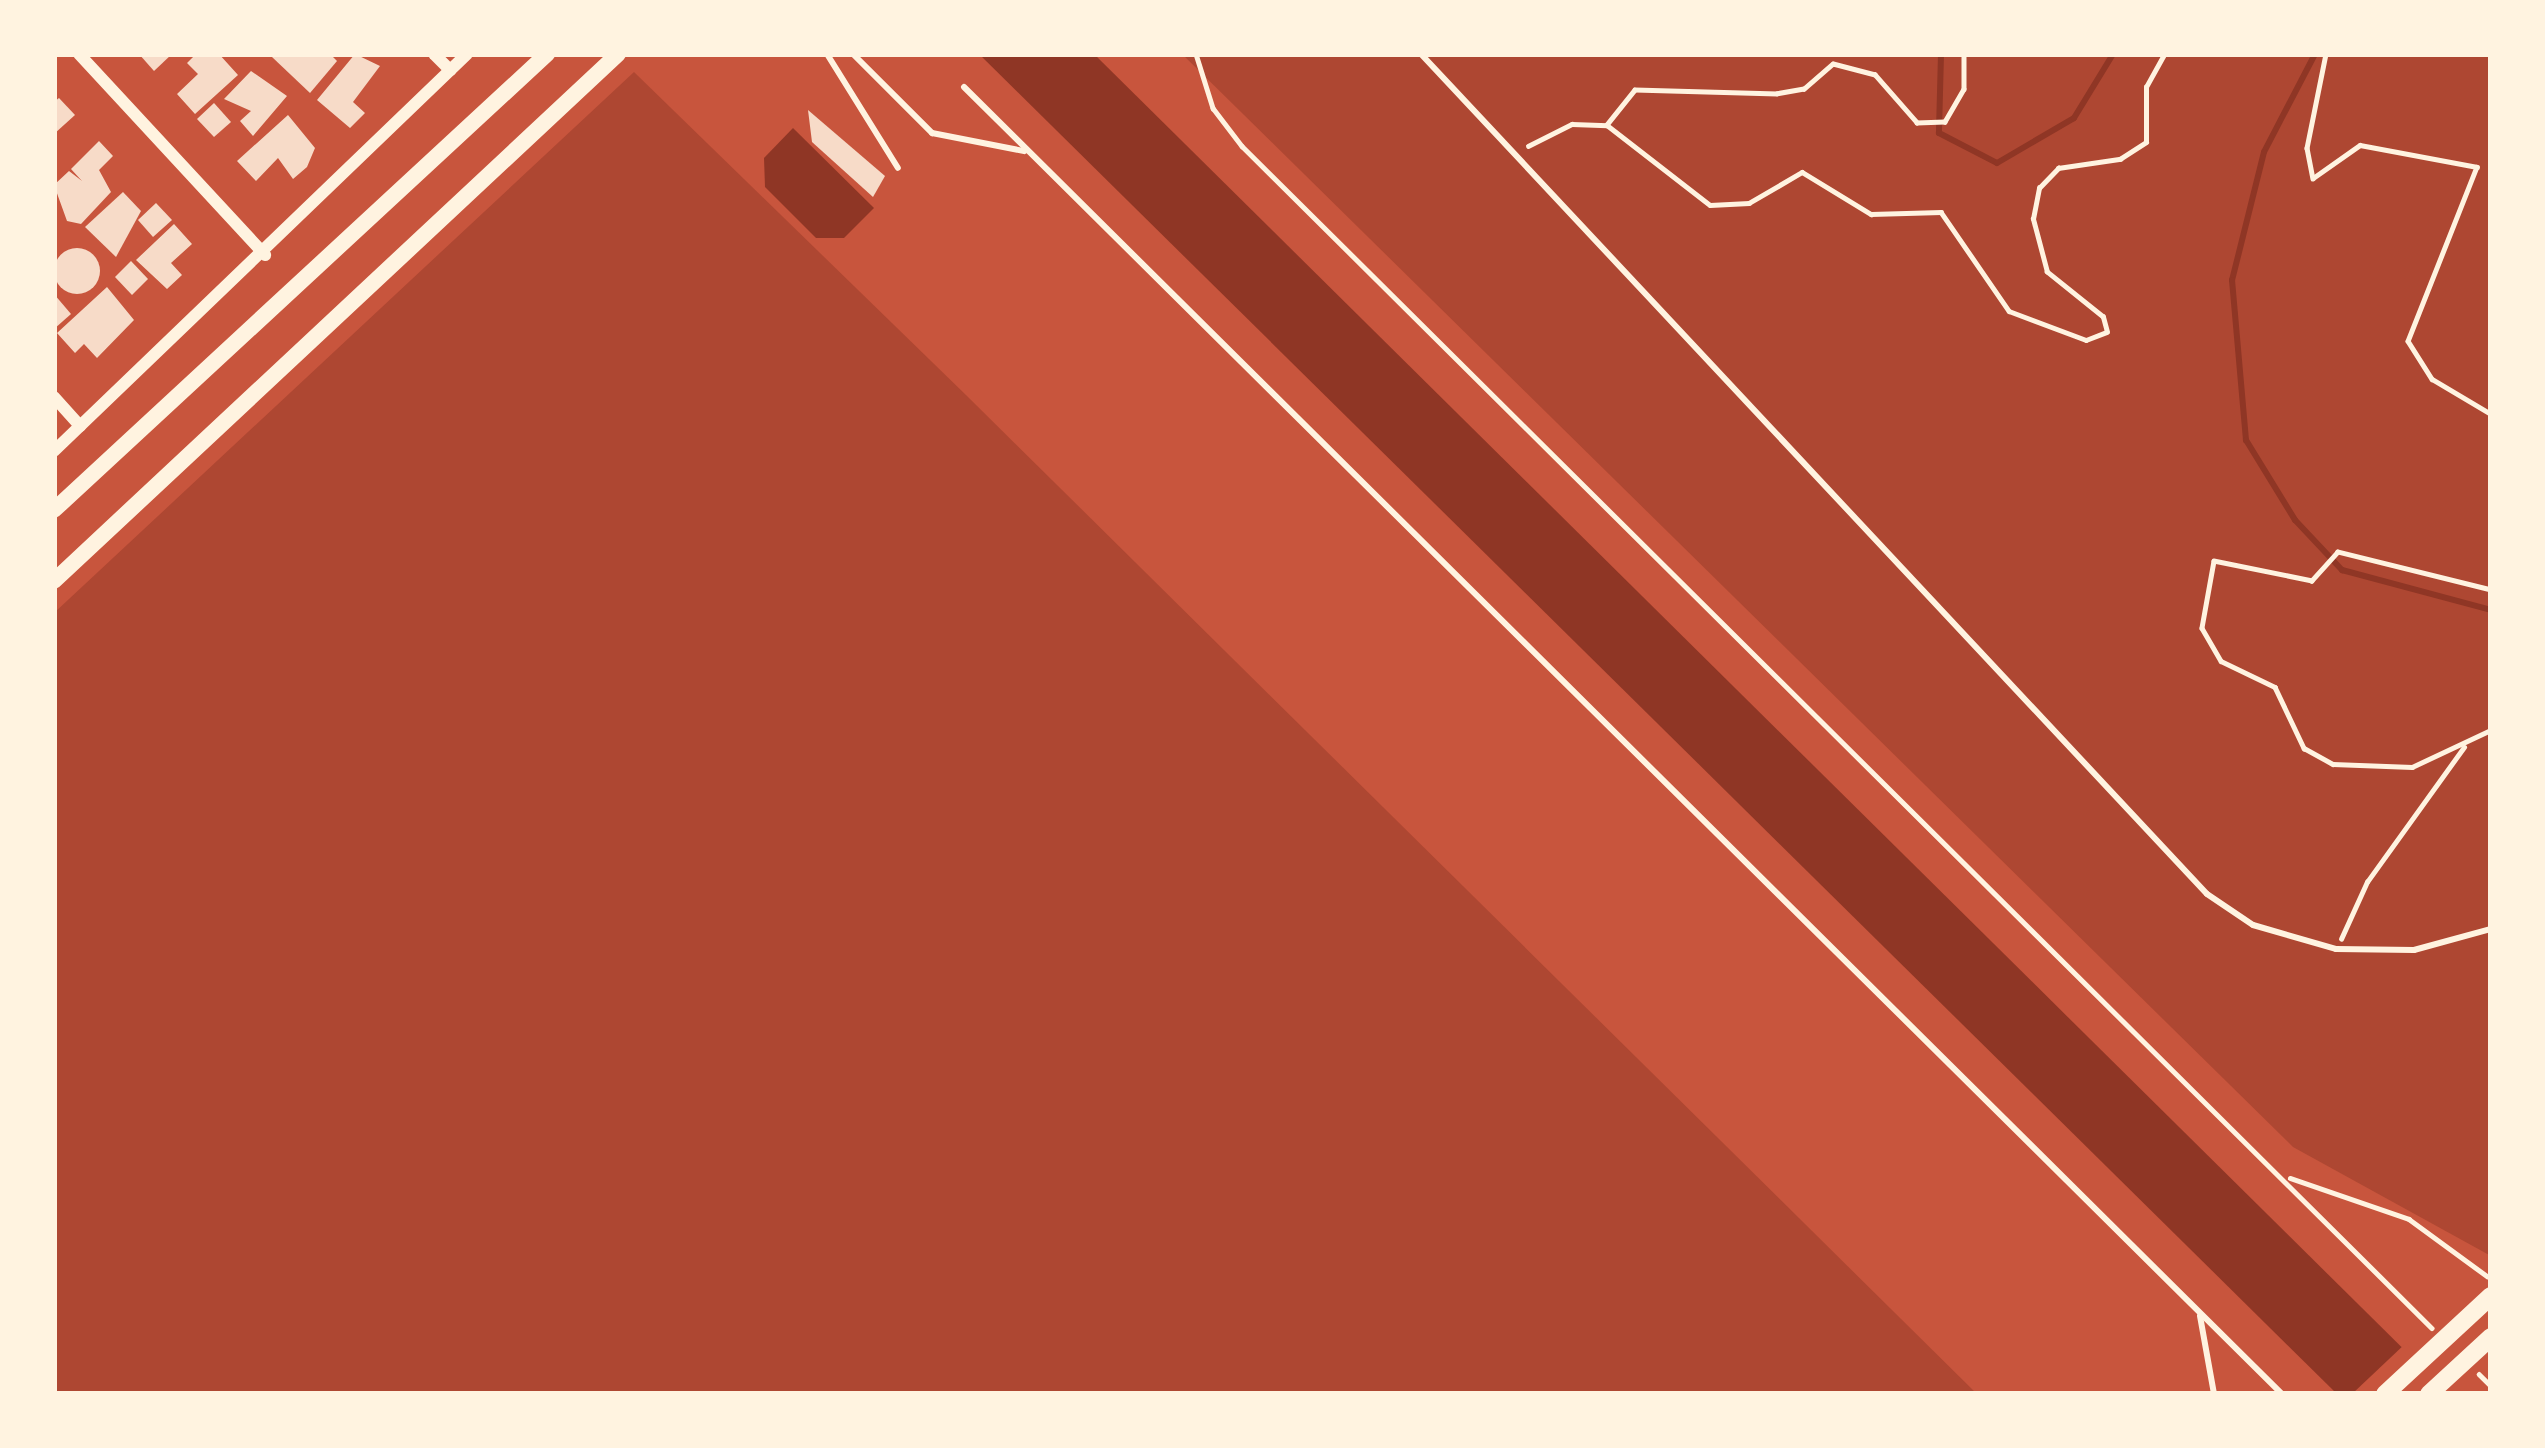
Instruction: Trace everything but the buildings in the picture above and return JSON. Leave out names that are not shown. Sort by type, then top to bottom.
[{"type":"main road","points":[[54,510],[547,54]]},
{"type":"main road","points":[[54,580],[618,54]]},
{"type":"main road","points":[[2385,1394],[2490,1292]]},
{"type":"main road","points":[[2429,1394],[2491,1337]]},
{"type":"street","points":[[79,54],[265,255]]},
{"type":"street","points":[[434,54],[450,70]]},
{"type":"street","points":[[54,451],[265,255],[467,54]]},
{"type":"street","points":[[54,397],[80,426]]},
{"type":"lane","points":[[827,54],[898,168]]},
{"type":"lane","points":[[853,54],[932,133],[1029,152]]},
{"type":"lane","points":[[1420,54],[2186,876],[2253,925],[2336,950],[2414,950],[2491,929]]},
{"type":"lane","points":[[964,87],[2282,1394]]},
{"type":"lane","points":[[2200,1316],[2214,1394]]},
{"type":"path","points":[[1196,54],[1213,108],[1242,146],[2285,1176],[2446,1342]]},
{"type":"path","points":[[1607,125],[1635,90],[1777,94],[1804,89],[1833,64],[1875,75],[1917,123],[1945,122],[1964,89],[1964,54]]},
{"type":"path","points":[[1515,156],[1572,124],[1607,125],[1710,205],[1749,202],[1802,172],[1871,214],[1941,212],[2009,311],[2086,340],[2108,332],[2103,317],[2047,272],[2032,219],[2039,188],[2057,168],[2120,159],[2146,142],[2146,87],[2164,54]]},
{"type":"path","points":[[2326,54],[2307,148],[2313,178],[2360,145],[2477,167],[2408,340],[2432,379],[2491,414]]},
{"type":"path","points":[[2491,590],[2338,553],[2319,575],[2298,582],[2214,561],[2202,628],[2221,661],[2275,687],[2304,748],[2332,764],[2379,773],[2491,730]]},
{"type":"path","points":[[2336,950],[2367,882],[2468,742]]},
{"type":"path","points":[[2285,1176],[2409,1220],[2490,1292]]},
{"type":"path","points":[[2461,1356],[2491,1386]]},
{"type":"shaded area","points":[[979,54],[1094,54],[2449,1394],[2337,1394]]},
{"type":"shaded area","points":[[1182,54],[2491,54],[2491,1256],[2293,1147]]},
{"type":"shaded area","points":[[634,72],[1977,1394],[54,1394],[54,613]]},
{"type":"shaded area","points":[[793,128],[874,208],[844,238],[816,238],[765,187],[764,158]]},
{"type":"pier","points":[[2406,1343],[2455,1394],[2352,1394]]},
{"type":"waterway","points":[[1941,54],[1939,133],[1997,163],[2074,118],[2113,54]]},
{"type":"waterway","points":[[2315,54],[2264,152],[2232,280],[2246,440],[2295,520],[2342,570],[2491,610]]}]
